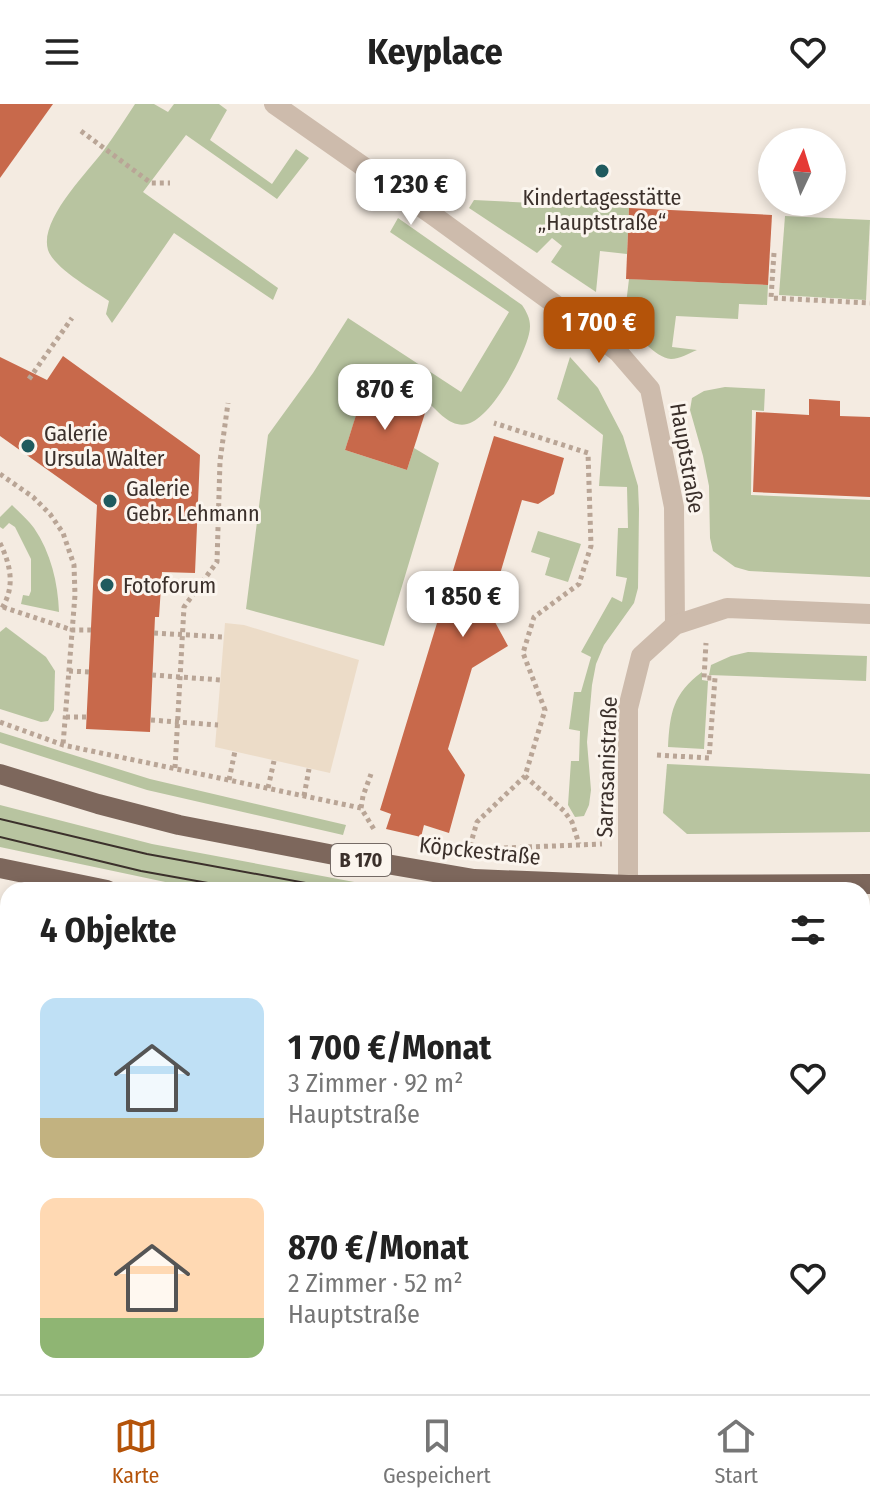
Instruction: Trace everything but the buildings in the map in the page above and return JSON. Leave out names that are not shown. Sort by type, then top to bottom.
[{"type":"main road","name":"Köpckestraße","points":[[0,774],[179,825],[474,879],[551,882]]},
{"type":"main road","points":[[0,868],[68,882]]},
{"type":"street","name":"Hauptstraße","points":[[274,104],[571,316],[618,352],[650,389],[674,507],[675,625]]},
{"type":"street","name":"Sarrasanistraße","points":[[628,882],[628,708],[641,656],[675,625],[727,608],[870,614]]},
{"type":"path","points":[[81,131],[151,183],[170,183]]},
{"type":"path","points":[[774,253],[771,298],[870,303]]},
{"type":"path","points":[[29,379],[72,318]]},
{"type":"path","points":[[175,768],[184,607],[217,562],[220,461],[228,403]]},
{"type":"path","points":[[480,847],[470,846],[477,822],[525,776],[545,710],[523,653],[534,617],[579,584],[591,546],[588,453],[494,423]]},
{"type":"path","points":[[0,474],[33,497],[50,514],[63,533],[74,565],[75,595],[63,745]]},
{"type":"path","points":[[0,543],[10,564],[10,587],[2,609],[72,630],[91,630]]},
{"type":"path","points":[[628,754],[709,758],[715,678],[704,678],[707,615]]},
{"type":"path","points":[[154,633],[224,637]]},
{"type":"path","points":[[69,671],[89,672]]},
{"type":"path","points":[[152,675],[221,680]]},
{"type":"path","points":[[66,717],[86,717]]},
{"type":"path","points":[[151,720],[218,725]]},
{"type":"path","points":[[0,722],[63,745],[361,808]]},
{"type":"path","points":[[229,780],[235,751]]},
{"type":"path","points":[[268,788],[274,761]]},
{"type":"path","points":[[304,796],[309,769]]},
{"type":"path","points":[[371,774],[361,808],[375,831]]},
{"type":"path","points":[[525,776],[564,811],[572,822],[579,844]]},
{"type":"path","points":[[490,849],[628,843]]},
{"type":"green space","points":[[135,104],[154,104],[168,112],[174,104],[219,104],[227,110],[210,140],[272,184],[296,149],[309,158],[277,199],[186,135],[143,192],[278,288],[273,300],[174,233],[112,323],[106,314],[109,301],[75,278],[52,257],[47,238],[57,211]]},
{"type":"green space","points":[[474,200],[629,208],[627,254],[600,251],[596,292],[551,262],[562,246],[552,238],[537,253],[469,208]]},
{"type":"green space","points":[[785,216],[870,220],[866,300],[779,295]]},
{"type":"green space","points":[[398,218],[522,305],[530,326],[526,344],[505,386],[486,411],[467,424],[451,422],[430,404],[425,413],[363,394],[345,450],[407,470],[414,448],[439,463],[384,646],[246,609],[268,435],[348,318],[461,392],[509,312],[390,232]]},
{"type":"green space","points":[[629,279],[768,285],[767,305],[739,304],[738,319],[676,316],[672,347],[697,350],[681,357],[665,358],[639,338],[624,321]]},
{"type":"green space","points":[[570,357],[598,388],[623,436],[638,486],[639,509],[638,588],[634,603],[604,645],[596,664],[587,742],[591,790],[589,805],[584,816],[575,817],[568,805],[571,761],[579,761],[580,731],[569,729],[574,692],[581,692],[591,657],[581,652],[612,597],[622,602],[627,578],[616,576],[618,528],[628,528],[627,487],[599,486],[603,435],[557,399]]},
{"type":"green space","points":[[725,387],[765,389],[764,411],[752,410],[751,495],[870,500],[870,577],[749,571],[735,567],[713,551],[709,486],[690,410],[692,398],[704,391]]},
{"type":"green space","points":[[12,505],[34,528],[45,548],[55,579],[59,612],[21,604],[23,595],[29,596],[31,591],[31,559],[15,527],[9,523],[3,529],[0,527],[0,517]]},
{"type":"green space","points":[[538,531],[581,544],[568,582],[545,575],[550,558],[531,552]]},
{"type":"green space","points":[[6,627],[46,657],[55,671],[54,710],[48,721],[41,722],[0,709],[0,632]]},
{"type":"green space","points":[[748,652],[867,656],[866,681],[709,675],[711,665]]},
{"type":"green space","points":[[702,672],[702,680],[708,681],[704,749],[668,747],[670,724],[679,696]]},
{"type":"green space","points":[[0,732],[150,779],[346,825],[343,835],[147,790],[0,743]]},
{"type":"green space","points":[[667,764],[870,774],[870,832],[687,834],[663,813]]},
{"type":"green space","points":[[0,805],[152,844],[354,882],[165,882],[0,847]]},
{"type":"shaded area","points":[[225,623],[244,625],[359,660],[330,773],[215,747]]},
{"type":"tram line","points":[[0,819],[147,854],[300,882]]},
{"type":"tram line","points":[[0,837],[141,871],[202,882]]},
{"type":"place","name":"Kindertagesstätte „Hauptstraße“","points":[[602,171]]},
{"type":"place","name":"Galerie Ursula Walter","points":[[28,446]]},
{"type":"place","name":"Galerie Gebr. Lehmann","points":[[110,501]]},
{"type":"place","name":"Fotoforum","points":[[107,585]]}]
